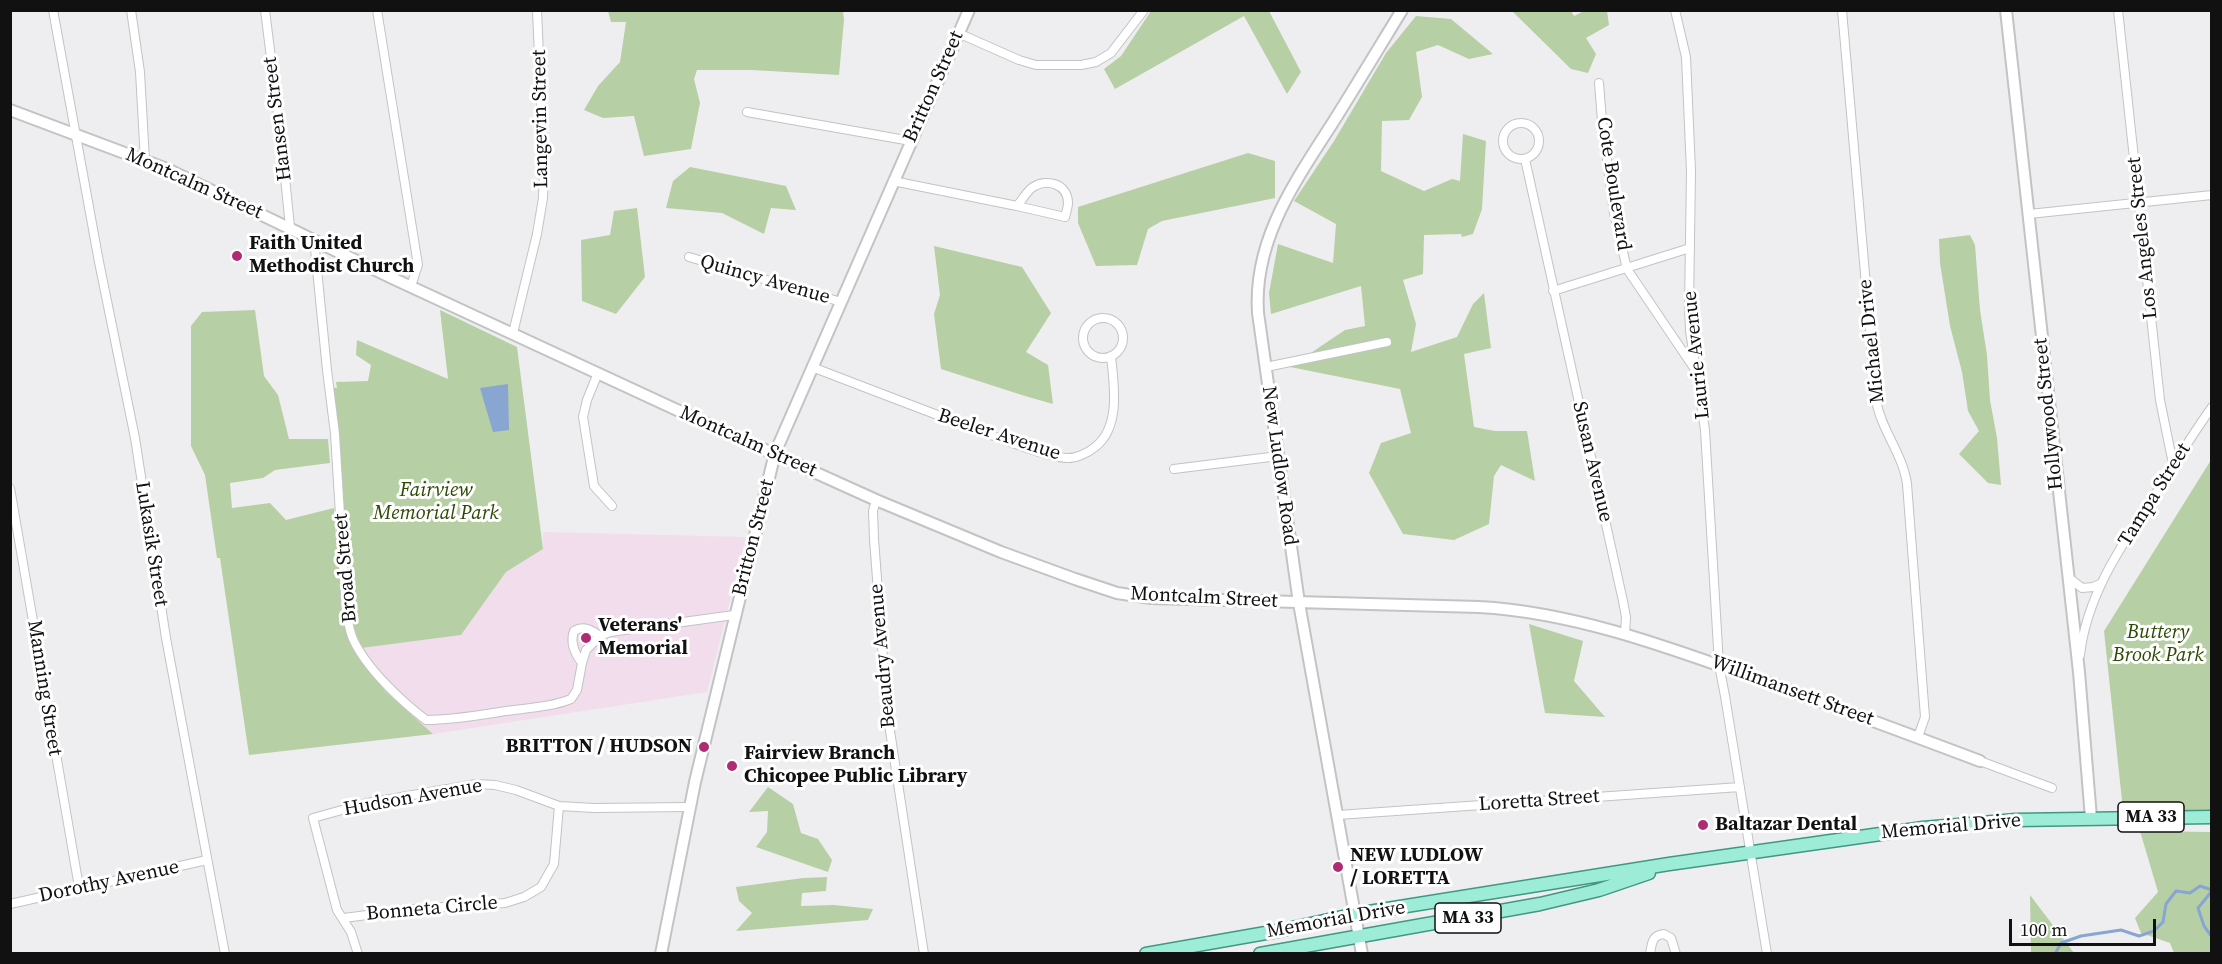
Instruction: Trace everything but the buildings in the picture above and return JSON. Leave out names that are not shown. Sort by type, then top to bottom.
[{"type":"main road","name":"Britton Street","points":[[661,954],[690,807],[734,615],[775,453],[969,10]]},
{"type":"main road","name":"New Ludlow Road","points":[[1362,954],[1299,603],[1257,294],[1261,261],[1272,226],[1296,180],[1402,10]]},
{"type":"main road","name":"Hollywood Street","points":[[2006,10],[2079,672],[2091,818]]},
{"type":"main road","name":"Montcalm Street","points":[[10,110],[145,161],[876,500],[1001,552],[1117,592],[1151,598],[1479,607],[1527,611]]},
{"type":"main road","name":"Willimansett Street","points":[[1527,611],[1625,635],[1719,665],[1980,761]]},
{"type":"main road","name":"MA 33","points":[[2091,818],[2211,816]]},
{"type":"main road","name":"Memorial Drive","points":[[1146,954],[1283,930],[1356,914],[1838,839],[1943,826],[2091,818]]},
{"type":"main road","name":"Memorial Drive","points":[[1260,954],[1569,898],[1628,881],[1669,864]]},
{"type":"street","name":"Lukasik Street","points":[[53,10],[135,438],[166,638],[225,954]]},
{"type":"street","points":[[131,10],[140,72],[145,161]]},
{"type":"street","name":"Hansen Street","points":[[265,10],[290,228]]},
{"type":"street","points":[[377,10],[418,265],[411,286]]},
{"type":"street","name":"Langevin Street","points":[[513,333],[543,198],[544,171],[537,10]]},
{"type":"street","points":[[958,33],[1019,60],[1036,65],[1081,64],[1096,62],[1111,53],[1144,10]]},
{"type":"street","name":"Laurie Avenue","points":[[1675,10],[1686,57],[1691,171],[1689,307],[1705,430],[1719,665],[1767,954]]},
{"type":"street","name":"Michael Drive","points":[[1842,10],[1876,400],[1882,420],[1903,465],[1907,484],[1925,717],[1918,737]]},
{"type":"street","name":"Los Angeles Street","points":[[2118,10],[2160,400],[2173,464]]},
{"type":"street","name":"Cote Boulevard","points":[[1599,83],[1614,213],[1627,269],[1697,372]]},
{"type":"street","points":[[747,112],[911,141]]},
{"type":"street","points":[[1518,124],[1531,126],[1538,137],[1537,149],[1525,159],[1511,156],[1503,145],[1506,131],[1518,124]]},
{"type":"street","name":"Susan Avenue","points":[[1525,159],[1625,609],[1625,635]]},
{"type":"street","points":[[893,180],[1065,217],[1068,203],[1063,188],[1056,183],[1045,182],[1032,188],[1017,206]]},
{"type":"street","points":[[2029,213],[2211,195]]},
{"type":"street","name":"Broad Street","points":[[314,239],[335,434],[346,611],[352,637],[363,657],[394,691],[426,720],[518,710],[572,699],[577,690],[582,663]]},
{"type":"street","points":[[1553,291],[1690,248]]},
{"type":"street","name":"Quincy Avenue","points":[[689,257],[841,302]]},
{"type":"street","name":"Beeler Avenue","points":[[1106,319],[1117,324],[1120,329],[1122,342],[1120,348],[1111,356],[1098,358],[1087,350],[1083,338],[1088,325],[1093,321],[1106,319]]},
{"type":"street","points":[[1266,367],[1387,342]]},
{"type":"street","name":"Beeler Avenue","points":[[812,367],[1002,439],[1057,457],[1071,459],[1096,447],[1108,430],[1112,419],[1114,389],[1111,356]]},
{"type":"street","points":[[598,373],[586,400],[583,417],[594,486],[612,506]]},
{"type":"street","name":"Tampa Street","points":[[2079,672],[2083,636],[2100,584],[2141,514],[2211,407]]},
{"type":"street","points":[[1174,469],[1278,456]]},
{"type":"street","name":"Manning Street","points":[[10,488],[79,887]]},
{"type":"street","name":"Beaudry Avenue","points":[[876,500],[873,511],[874,540],[886,711],[924,954]]},
{"type":"street","points":[[2068,577],[2082,588],[2100,584]]},
{"type":"street","points":[[582,663],[586,650],[600,636],[610,632],[734,615]]},
{"type":"street","points":[[582,663],[573,648],[573,633],[583,628],[600,636]]},
{"type":"street","name":"Willimansett Street","points":[[1980,761],[2052,788]]},
{"type":"street","name":"Hudson Avenue","points":[[344,918],[338,910],[313,818],[366,803],[476,783],[495,784],[559,806],[690,807]]},
{"type":"street","name":"Loretta Street","points":[[1338,815],[1740,787]]},
{"type":"street","name":"Bonneta Circle","points":[[344,918],[413,909],[505,903],[524,897],[541,887],[554,864],[559,806]]},
{"type":"street","name":"Dorothy Avenue","points":[[10,904],[207,860]]},
{"type":"street","points":[[344,918],[358,954]]},
{"type":"street","points":[[1650,954],[1652,941],[1655,937],[1664,934],[1671,938],[1676,954]]},
{"type":"shaded area","points":[[543,532],[746,537],[707,692],[433,734],[386,692],[354,649],[461,635],[506,572],[543,549]]},
{"type":"green space","points":[[608,11],[843,11],[839,75],[752,70],[697,70],[694,79],[700,103],[691,149],[644,156],[634,116],[603,118],[584,110],[598,86],[620,62],[626,22],[611,22]]},
{"type":"green space","points":[[1151,11],[1269,11],[1301,72],[1287,94],[1244,16],[1115,89],[1104,69],[1121,56]]},
{"type":"green space","points":[[1512,11],[1571,11],[1574,16],[1584,11],[1607,11],[1609,25],[1586,38],[1596,54],[1588,73],[1571,69]]},
{"type":"green space","points":[[1416,16],[1451,19],[1493,54],[1469,59],[1438,45],[1416,52],[1422,97],[1409,120],[1382,121],[1381,171],[1424,191],[1452,179],[1460,181],[1463,134],[1486,141],[1482,209],[1473,234],[1462,237],[1461,234],[1424,235],[1423,274],[1403,280],[1416,324],[1411,352],[1457,337],[1473,304],[1484,293],[1491,348],[1464,354],[1474,427],[1495,431],[1527,431],[1535,481],[1501,465],[1494,476],[1489,524],[1454,540],[1403,534],[1369,473],[1381,443],[1411,433],[1400,389],[1290,367],[1345,330],[1365,326],[1361,286],[1271,314],[1269,293],[1278,244],[1333,263],[1336,224],[1294,201],[1334,141],[1386,53]]},
{"type":"green space","points":[[1248,153],[1275,161],[1275,198],[1162,221],[1148,229],[1137,265],[1096,266],[1078,223],[1078,207]]},
{"type":"green space","points":[[690,167],[786,186],[796,210],[771,208],[764,234],[722,213],[666,208],[673,181]]},
{"type":"green space","points":[[637,208],[645,277],[616,314],[582,301],[581,240],[610,235],[614,211]]},
{"type":"green space","points":[[1970,235],[1975,245],[1980,310],[2001,485],[1988,483],[1959,454],[1979,431],[1968,411],[1962,372],[1950,326],[1940,263],[1939,239]]},
{"type":"green space","points":[[934,246],[1022,267],[1051,313],[1026,352],[1048,365],[1053,404],[941,369],[934,314],[940,295]]},
{"type":"green space","name":"Fairview Memorial Park","points":[[255,310],[264,376],[278,395],[289,439],[328,439],[330,463],[275,470],[263,478],[230,483],[232,508],[270,503],[286,520],[334,508],[336,536],[339,536],[328,387],[337,388],[336,382],[368,381],[371,365],[356,355],[357,340],[448,379],[440,310],[517,347],[543,549],[506,572],[461,635],[354,649],[386,692],[433,734],[249,755],[220,558],[217,558],[205,475],[191,446],[191,326],[202,312]]},
{"type":"green space","name":"Buttery Brook Park","points":[[2211,460],[2211,810],[2123,810],[2104,631]]},
{"type":"green space","points":[[1529,624],[1583,641],[1574,681],[1605,717],[1545,713]]},
{"type":"green space","points":[[768,787],[793,804],[801,833],[818,839],[832,860],[828,872],[756,847],[767,832],[768,811],[749,812]]},
{"type":"green space","points":[[2140,831],[2211,832],[2211,953],[2174,953],[2170,943],[2141,933],[2135,918],[2158,892]]},
{"type":"green space","points":[[827,877],[826,891],[802,893],[801,906],[834,905],[873,909],[868,920],[736,931],[752,913],[739,901],[736,887]]},
{"type":"green space","points":[[2030,895],[2074,953],[2031,953]]},
{"type":"water","points":[[508,384],[509,430],[493,432],[480,388]]},
{"type":"waterway","points":[[2055,954],[2061,943],[2081,936],[2121,930],[2139,936],[2154,931],[2163,922],[2166,904],[2176,891],[2190,893],[2200,886],[2212,890]]},
{"type":"waterway","points":[[2212,891],[2198,908],[2204,926],[2212,937]]},
{"type":"place","name":"Faith United Methodist Church","points":[[237,256]]},
{"type":"place","name":"Veterans' Memorial","points":[[586,638]]},
{"type":"place","name":"BRITTON / HUDSON","points":[[704,747]]},
{"type":"place","name":"Fairview Branch Chicopee Public Library","points":[[732,766]]},
{"type":"place","name":"Baltazar Dental","points":[[1703,825]]},
{"type":"place","name":"NEW LUDLOW / LORETTA","points":[[1338,867]]}]
